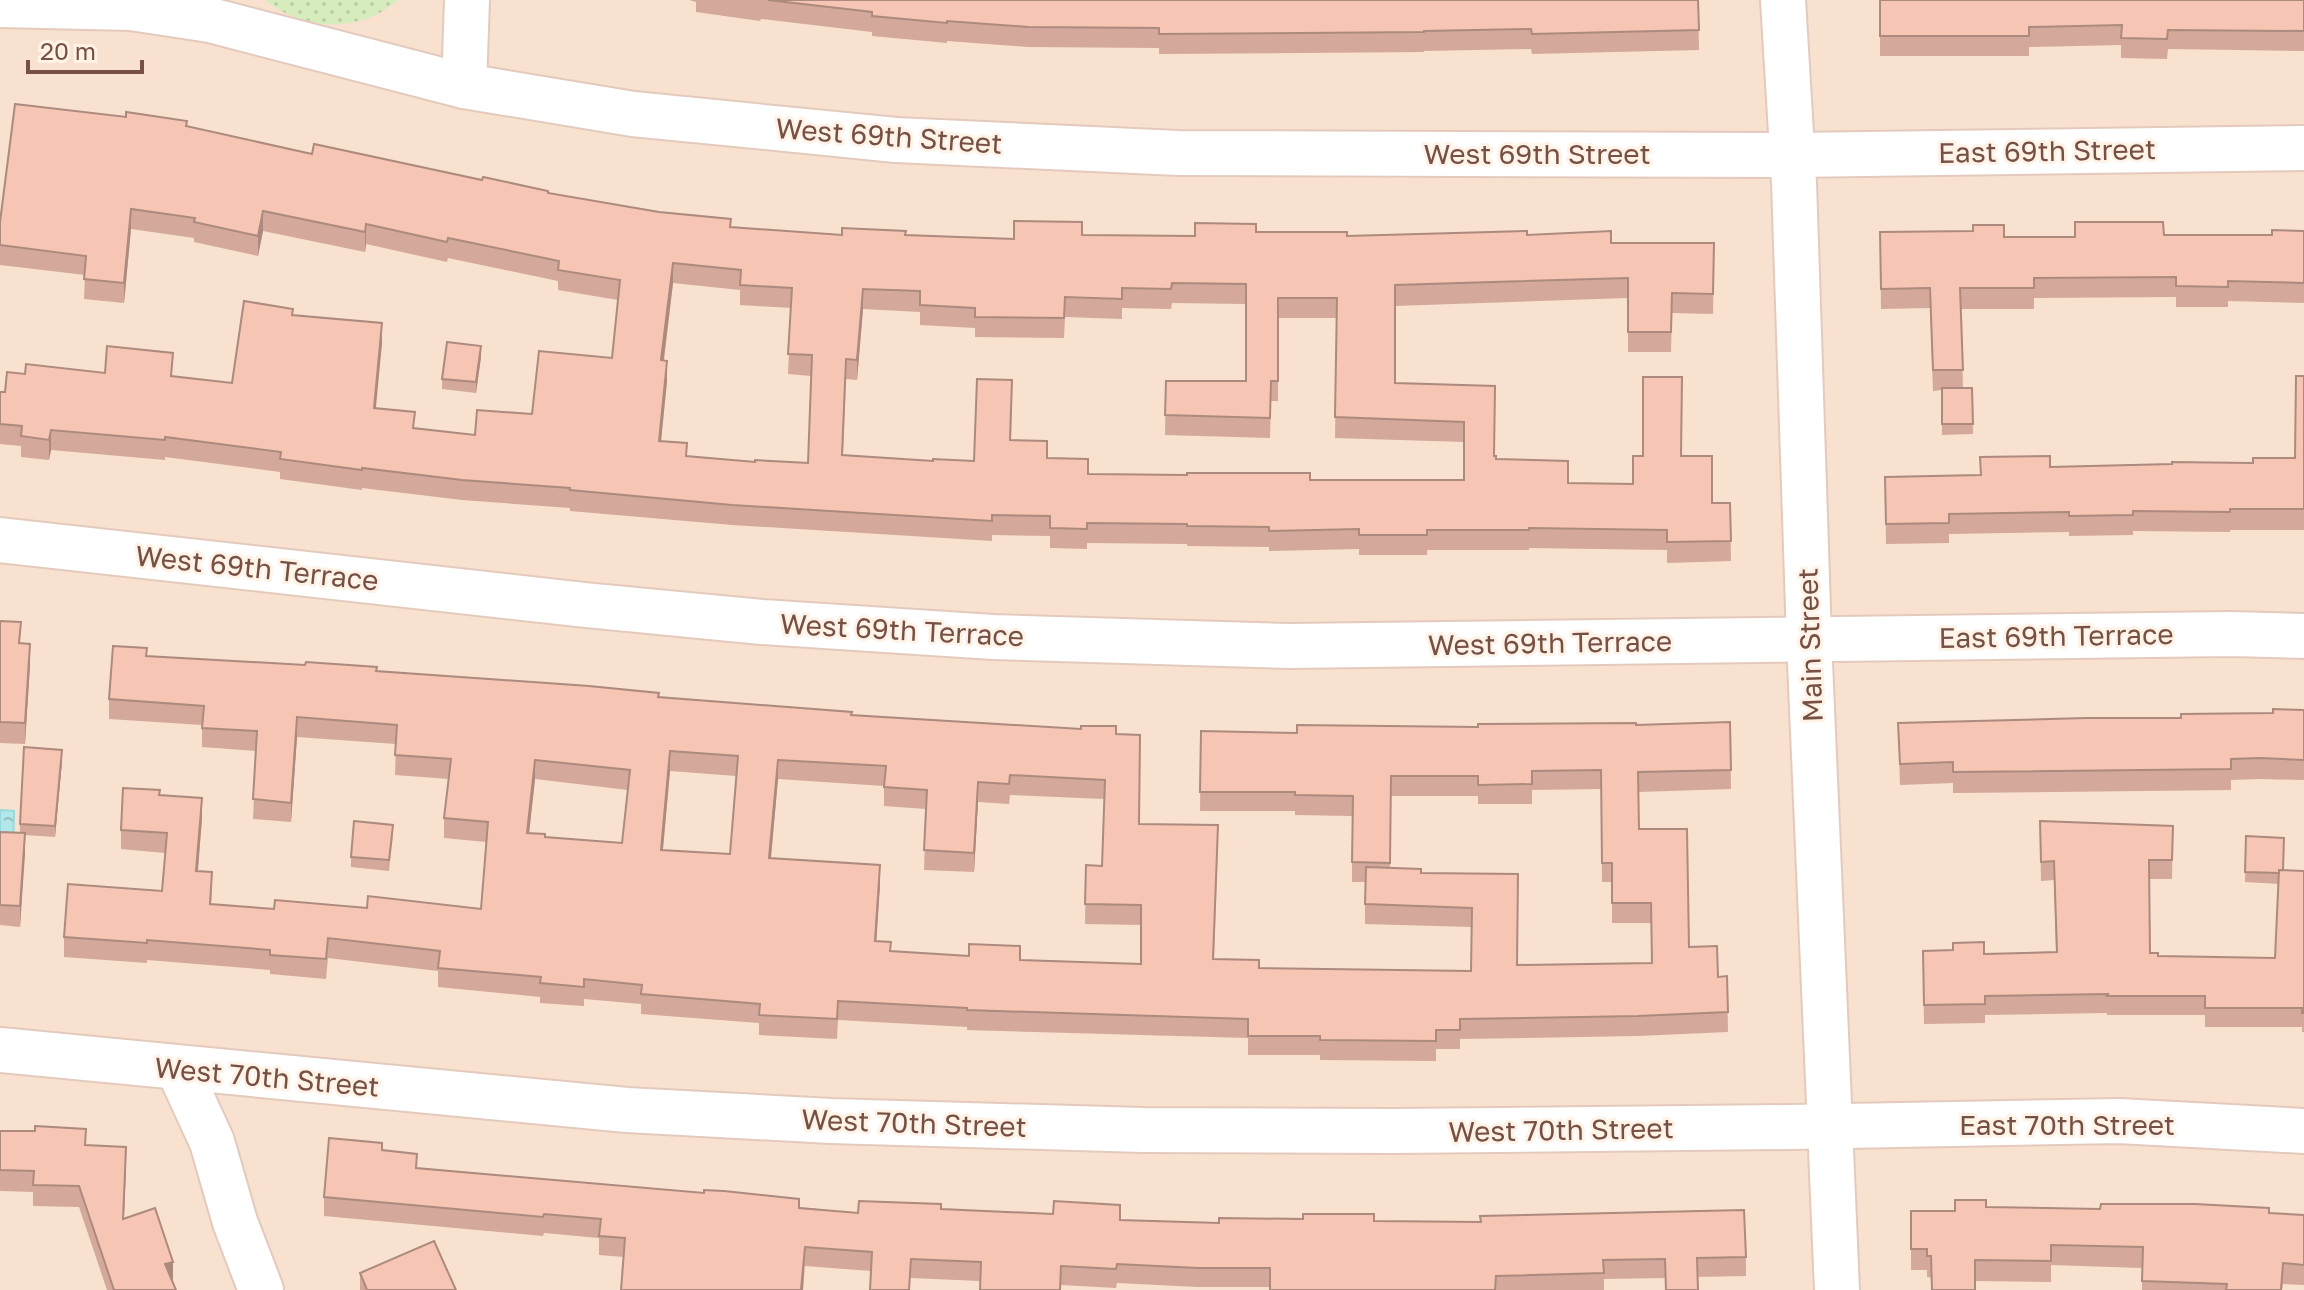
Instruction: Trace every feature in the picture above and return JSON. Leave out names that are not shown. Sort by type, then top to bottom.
[{"type":"street","points":[[464,86],[467,0]]},
{"type":"street","name":"Main Street","points":[[1783,0],[1795,199],[1809,639],[1837,1290]]},
{"type":"street","name":"West 69th Street","points":[[0,5],[131,8],[210,20],[464,86],[633,114],[896,140],[1178,153],[1791,155]]},
{"type":"street","name":"East 69th Street","points":[[1791,155],[2304,148]]},
{"type":"street","name":"West 69th Terrace","points":[[0,540],[747,621],[993,637],[1289,646],[1809,639]]},
{"type":"street","name":"East 69th Terrace","points":[[1809,639],[2230,634],[2304,636]]},
{"type":"street","name":"West 70th Street","points":[[0,1050],[627,1110],[831,1121],[1205,1130],[1830,1127]]},
{"type":"street","points":[[178,1068],[212,1142],[235,1222],[261,1290]]},
{"type":"street","name":"East 70th Street","points":[[1830,1127],[2119,1121],[2304,1131]]},
{"type":"shaded area","points":[[0,0],[2304,0],[2304,1290],[0,1290]]},
{"type":"green space","points":[[265,0],[398,0],[367,19],[332,24],[296,18]]},
{"type":"water","points":[[0,810],[14,811],[13,847],[0,846]]},
{"type":"building","points":[[768,0],[1698,0],[1699,30],[1532,34],[1531,29],[1159,34],[1159,28],[947,23],[872,16],[872,12]]},
{"type":"building","points":[[1880,0],[2304,0],[2304,31],[2168,30],[2167,39],[2121,38],[2122,25],[2029,27],[2029,36],[1880,36]]},
{"type":"building","points":[[15,104],[126,117],[126,112],[187,121],[186,126],[312,154],[314,144],[548,193],[659,212],[731,219],[730,227],[842,235],[842,228],[906,231],[905,235],[1014,239],[1014,221],[1082,222],[1082,235],[1195,236],[1195,223],[1256,224],[1256,232],[1347,232],[1347,236],[1527,231],[1527,235],[1611,231],[1611,243],[1714,243],[1713,294],[1672,293],[1671,332],[1628,332],[1628,278],[1395,285],[1395,383],[1495,386],[1496,459],[1568,461],[1568,483],[1633,484],[1633,456],[1643,456],[1643,377],[1682,377],[1681,456],[1712,456],[1712,503],[1730,503],[1731,541],[1667,542],[1667,530],[1529,528],[1427,530],[1427,535],[1359,535],[1359,529],[1269,531],[1269,527],[1187,524],[1087,523],[1087,529],[1050,528],[1050,516],[992,515],[992,521],[732,505],[362,470],[280,459],[281,452],[165,437],[165,440],[51,430],[49,440],[21,436],[22,426],[0,424],[0,392],[5,392],[7,372],[25,374],[26,364],[105,373],[107,346],[173,353],[171,376],[232,383],[244,301],[293,309],[292,315],[382,323],[374,408],[415,412],[413,428],[475,435],[477,410],[532,414],[539,351],[612,358],[620,280],[558,270],[559,261],[448,238],[447,242],[366,224],[365,232],[263,211],[258,236],[194,222],[195,218],[131,209],[124,283],[84,279],[86,256],[0,245],[0,222]],"holes":[[[673,263],[741,270],[740,285],[792,288],[788,354],[812,355],[808,463],[686,456],[687,443],[659,441],[667,361],[661,360]],[[1172,283],[1246,284],[1246,381],[1166,381],[1165,415],[1270,418],[1271,381],[1278,381],[1278,298],[1337,298],[1335,417],[1464,422],[1464,480],[1310,480],[1310,473],[1088,474],[1088,459],[1047,458],[1047,441],[1010,440],[1012,380],[977,379],[974,461],[842,455],[846,359],[857,360],[863,289],[920,291],[920,305],[975,308],[975,317],[1064,318],[1065,297],[1122,299],[1122,288],[1171,289]]]},
{"type":"building","points":[[2075,222],[2163,222],[2164,235],[2272,235],[2272,230],[2304,231],[2304,283],[2228,281],[2228,287],[2176,286],[2176,277],[2034,278],[2034,288],[1960,288],[1963,370],[1933,370],[1930,288],[1881,289],[1880,232],[1973,231],[1973,225],[2004,225],[2004,237],[2075,237]]},
{"type":"building","points":[[447,342],[481,346],[476,382],[442,379]]},
{"type":"building","points":[[2296,376],[2304,376],[2304,509],[2133,511],[2133,515],[2069,516],[2069,512],[1949,514],[1949,523],[1886,524],[1885,477],[1981,475],[1980,457],[2050,456],[2050,467],[2172,462],[2253,463],[2253,458],[2295,458]]},
{"type":"building","points":[[1942,388],[1972,388],[1973,424],[1942,424]]},
{"type":"building","points":[[0,621],[21,622],[19,643],[30,644],[25,723],[0,722]]},
{"type":"building","points":[[113,646],[147,648],[146,656],[377,667],[376,671],[589,686],[659,693],[658,697],[852,712],[851,715],[1081,729],[1081,726],[1116,726],[1116,734],[1140,735],[1139,824],[1218,825],[1213,959],[1259,960],[1259,968],[1471,971],[1472,908],[1365,904],[1366,867],[1421,869],[1421,873],[1518,874],[1517,965],[1652,963],[1651,903],[1612,903],[1612,863],[1602,863],[1601,770],[1532,771],[1532,784],[1478,785],[1478,776],[1391,776],[1390,863],[1352,862],[1353,796],[1295,795],[1295,792],[1200,792],[1201,731],[1297,733],[1297,725],[1478,727],[1478,724],[1730,722],[1731,770],[1638,772],[1639,829],[1687,829],[1689,947],[1717,946],[1718,977],[1727,976],[1728,1012],[1460,1019],[1460,1030],[1436,1030],[1436,1041],[1248,1036],[1248,1019],[967,1010],[838,1001],[837,1019],[759,1015],[760,1004],[641,994],[642,985],[584,979],[584,987],[540,983],[541,977],[438,968],[440,951],[328,938],[326,959],[270,955],[270,950],[64,937],[68,884],[162,891],[167,833],[121,830],[123,788],[160,790],[159,795],[202,798],[196,871],[212,872],[210,904],[274,909],[275,900],[367,908],[368,896],[481,909],[488,822],[444,818],[451,759],[395,755],[397,725],[297,717],[291,803],[253,799],[257,731],[202,728],[204,706],[109,699]],"holes":[[[670,751],[738,756],[730,854],[661,850]],[[535,760],[630,770],[622,843],[527,833]],[[778,760],[886,766],[884,787],[927,790],[924,850],[974,853],[978,782],[1009,784],[1010,775],[1105,780],[1102,866],[1086,865],[1085,904],[1141,905],[1141,964],[1020,960],[1020,946],[969,944],[969,956],[890,951],[891,942],[875,941],[880,865],[769,858]]]},
{"type":"building","points":[[2273,709],[2304,710],[2304,760],[2231,759],[2231,769],[1953,772],[1953,762],[1900,764],[1898,723],[2181,718],[2181,714],[2273,713]]},
{"type":"building","points":[[24,747],[62,750],[55,826],[20,824]]},
{"type":"building","points":[[354,821],[393,825],[389,860],[351,857]]},
{"type":"building","points":[[2040,821],[2173,826],[2172,860],[2149,860],[2150,953],[2158,953],[2158,956],[2275,958],[2279,870],[2304,871],[2304,1013],[2302,1008],[2205,1008],[2205,996],[1985,996],[1985,1004],[1924,1005],[1923,951],[1953,950],[1953,943],[1984,942],[1984,954],[2057,952],[2054,861],[2041,862]]},
{"type":"building","points":[[0,832],[25,833],[20,906],[0,905]]},
{"type":"building","points":[[2246,836],[2284,838],[2283,870],[2279,873],[2245,872]]},
{"type":"building","points":[[35,1126],[86,1129],[85,1145],[126,1147],[123,1219],[155,1208],[173,1262],[165,1264],[176,1290],[114,1290],[79,1186],[33,1185],[34,1171],[0,1170],[0,1131],[35,1131]]},
{"type":"building","points":[[329,1138],[382,1143],[382,1150],[417,1154],[416,1168],[704,1193],[704,1190],[724,1191],[799,1199],[799,1208],[858,1213],[859,1201],[941,1204],[941,1209],[1053,1214],[1054,1201],[1120,1205],[1120,1220],[1219,1223],[1219,1218],[1303,1219],[1303,1214],[1374,1214],[1374,1221],[1481,1222],[1480,1216],[1744,1210],[1746,1257],[1697,1258],[1698,1290],[1666,1290],[1665,1259],[1603,1260],[1604,1273],[1496,1276],[1495,1290],[1270,1290],[1270,1268],[1117,1264],[1116,1269],[1061,1266],[1060,1290],[980,1290],[981,1262],[911,1259],[909,1290],[870,1290],[872,1252],[805,1247],[801,1290],[621,1290],[625,1238],[599,1236],[601,1219],[544,1214],[543,1217],[324,1197]]},
{"type":"building","points":[[1955,1200],[1986,1200],[1986,1207],[2100,1209],[2101,1204],[2195,1204],[2269,1208],[2269,1213],[2304,1215],[2304,1265],[2283,1263],[2281,1290],[2226,1290],[2227,1284],[2142,1281],[2143,1247],[2051,1245],[2051,1261],[1975,1260],[1975,1290],[1932,1290],[1931,1256],[1927,1256],[1927,1249],[1911,1249],[1911,1211],[1955,1211]]},
{"type":"building","points":[[434,1241],[456,1290],[367,1290],[360,1273]]}]
